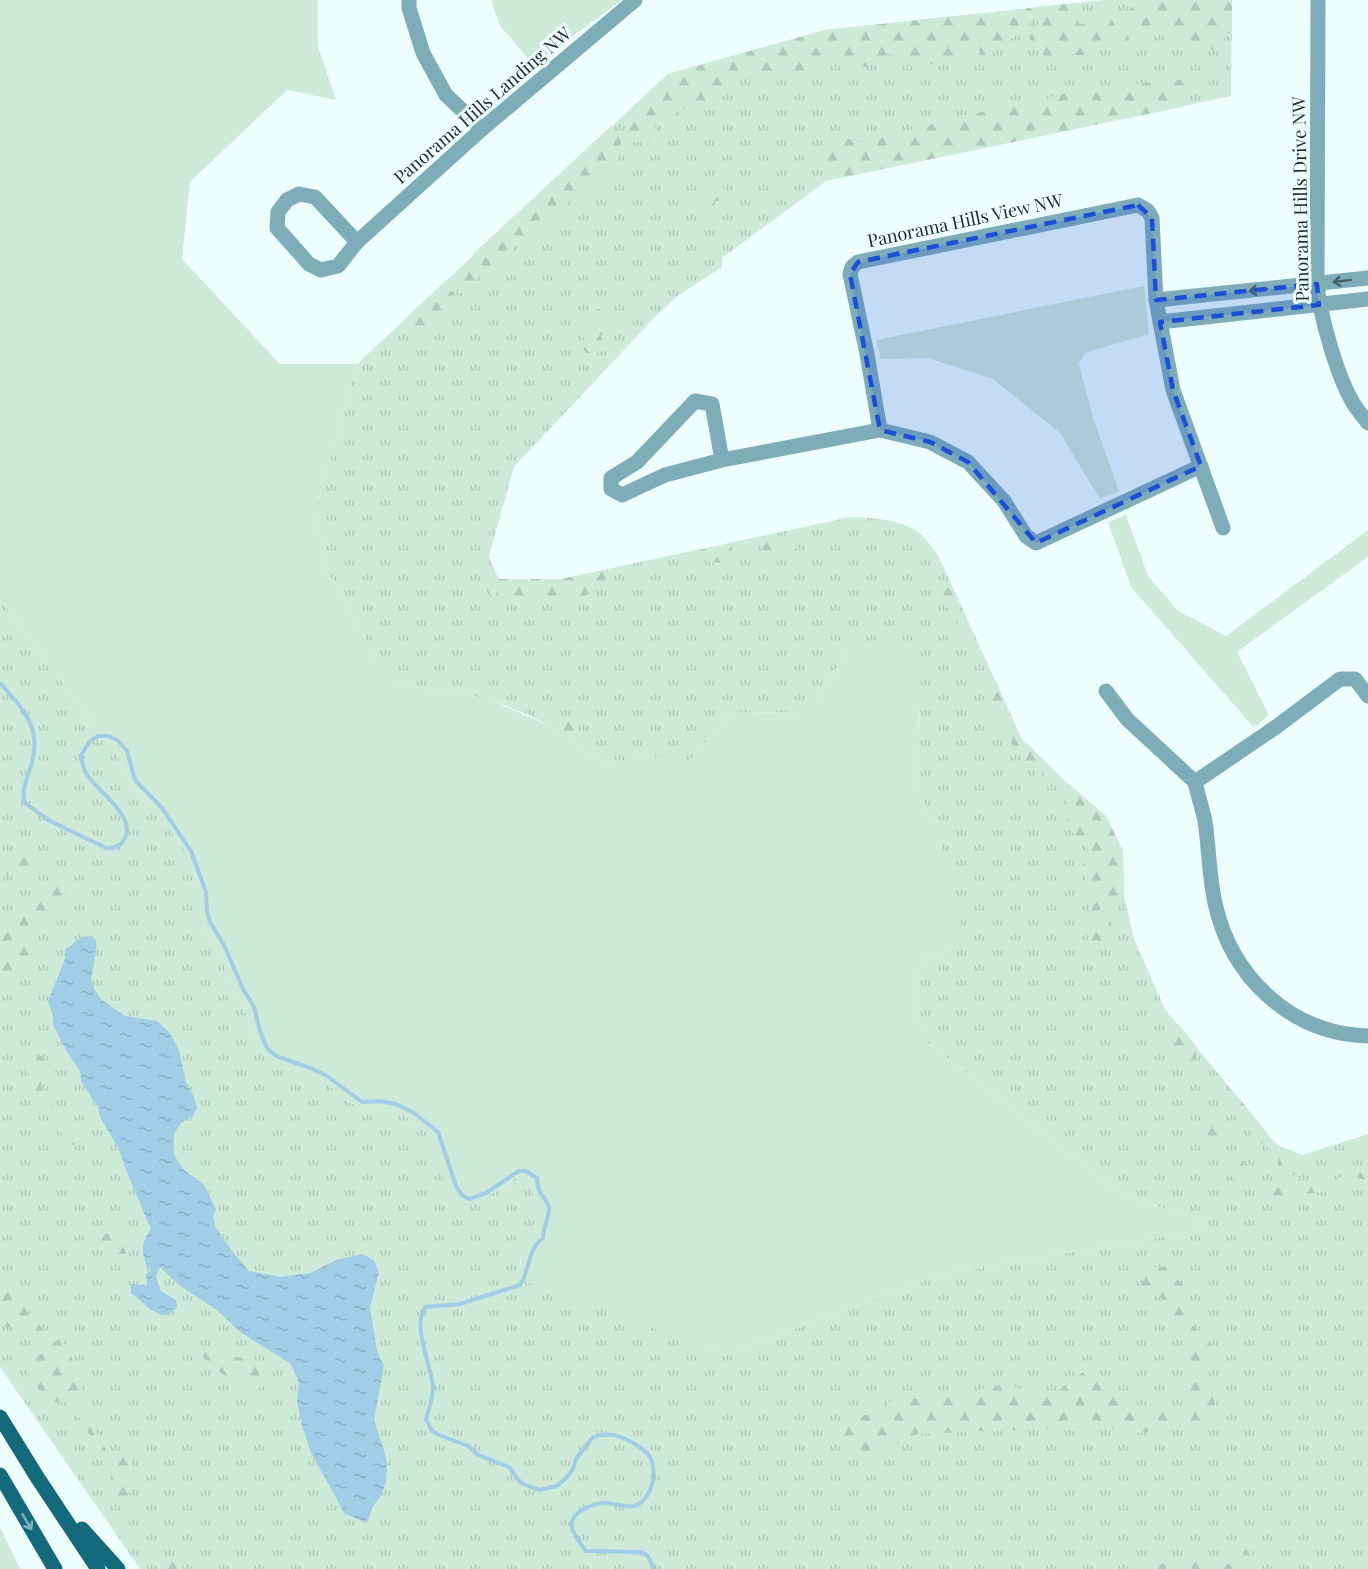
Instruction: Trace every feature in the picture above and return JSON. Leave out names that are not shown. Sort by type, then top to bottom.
[{"type":"main road","points":[[0,1417],[99,1569]]},
{"type":"main road","points":[[0,1475],[50,1565]]},
{"type":"main road","points":[[50,1494],[117,1569]]},
{"type":"street","points":[[409,0],[409,8],[423,53],[446,95],[482,129]]},
{"type":"street","name":"Panorama Hills Landing NW","points":[[357,242],[315,197],[299,194],[286,200],[278,212],[278,228],[309,264],[321,270],[338,266],[357,242],[482,129],[577,46],[635,0]]},
{"type":"street","name":"Panorama Hills Drive NW","points":[[1318,0],[1317,284],[1319,305],[1351,400],[1368,423]]},
{"type":"street","name":"Panorama Hills View NW","points":[[880,430],[850,274],[852,267],[858,262],[1138,206],[1148,211],[1152,218],[1156,300],[1173,390],[1223,528]]},
{"type":"street","points":[[1156,300],[1368,278]]},
{"type":"street","points":[[1160,322],[1368,299]]},
{"type":"street","points":[[722,460],[712,404],[695,401],[637,462],[611,478],[611,489],[622,495],[665,475],[722,460],[880,430],[930,442],[968,462],[1004,501],[1026,536],[1036,543],[1201,466]]},
{"type":"street","points":[[1195,782],[1276,727],[1340,679],[1355,679],[1368,696]]},
{"type":"street","points":[[1106,691],[1127,719],[1195,782],[1205,821],[1215,903],[1227,942],[1244,970],[1273,1001],[1305,1022],[1346,1036],[1368,1036]]},
{"type":"highlighted area","points":[[1138,205],[1152,218],[1156,300],[1317,284],[1319,305],[1160,322],[1173,390],[1201,466],[1036,543],[968,462],[930,442],[880,430],[850,274],[858,262]]},
{"type":"green space","points":[[0,0],[318,0],[318,46],[336,100],[287,90],[190,182],[182,259],[280,364],[357,364],[314,514],[325,552],[322,562],[370,646],[376,671],[402,686],[488,699],[550,726],[597,760],[624,761],[627,756],[661,757],[664,762],[688,762],[731,713],[813,712],[849,644],[908,641],[920,696],[918,782],[931,823],[952,868],[961,922],[954,947],[926,958],[913,983],[923,1039],[1123,1196],[1205,1220],[1202,1230],[942,1274],[726,1355],[516,1278],[520,1269],[522,1248],[534,1233],[536,1220],[541,1210],[530,1188],[528,1176],[519,1175],[482,1198],[457,1200],[444,1181],[427,1132],[404,1115],[382,1106],[363,1107],[348,1102],[324,1081],[263,1052],[222,961],[201,924],[201,895],[187,853],[157,810],[130,784],[115,748],[106,740],[0,599]]},
{"type":"green space","points":[[491,0],[622,0],[569,39],[537,69],[500,26]]},
{"type":"green space","points":[[1103,0],[1232,0],[1231,96],[826,181],[722,258],[722,267],[679,295],[656,316],[514,467],[489,556],[499,580],[561,579],[850,517],[898,523],[915,530],[925,538],[938,555],[1022,739],[1064,780],[1106,816],[1123,851],[1124,896],[1134,939],[1165,1009],[1277,1145],[1302,1155],[1368,1134],[1368,1569],[140,1569],[0,1367],[0,599],[106,740],[115,748],[130,784],[157,810],[187,853],[201,895],[201,924],[222,961],[263,1052],[324,1081],[348,1102],[363,1107],[382,1106],[404,1115],[427,1132],[457,1200],[482,1198],[520,1175],[528,1176],[530,1188],[542,1209],[536,1220],[534,1233],[520,1259],[517,1277],[726,1355],[942,1274],[1202,1230],[1205,1220],[1123,1196],[923,1039],[913,983],[926,958],[954,947],[931,823],[918,782],[920,696],[849,644],[813,712],[731,713],[688,762],[664,762],[661,757],[627,756],[624,761],[597,760],[550,726],[529,715],[488,699],[402,686],[376,672],[370,646],[322,562],[325,552],[314,514],[357,364],[668,74],[825,30]]},
{"type":"green space","points":[[1139,0],[1232,0],[1232,33],[1226,34],[1224,48],[1218,51],[1206,48],[1199,53],[1181,30],[1153,17],[1151,26],[1136,37],[1130,34],[1132,28],[1124,20],[1124,15]]},
{"type":"green space","points":[[1070,4],[1072,13],[1080,24],[1093,24],[1104,14],[1109,15],[1118,31],[1128,35],[1129,40],[1124,44],[1116,36],[1096,42],[1089,53],[1079,56],[1071,54],[1066,60],[1044,58],[1041,47],[1029,38],[1039,23],[1038,7]]},
{"type":"green space","points":[[1031,8],[1034,17],[1031,22],[1013,38],[983,56],[979,54],[980,40],[975,41],[967,61],[961,63],[946,58],[931,64],[909,66],[899,55],[886,54],[868,67],[842,65],[830,58],[795,77],[768,73],[755,78],[739,77],[731,82],[722,93],[681,109],[669,118],[655,122],[656,130],[648,142],[626,142],[623,137],[625,131],[634,122],[630,109],[668,74],[825,30]]},
{"type":"green space","points":[[1160,80],[1185,80],[1191,86],[1186,106],[840,178],[837,165],[816,164],[814,157],[819,152],[826,154],[832,150],[835,145],[831,142],[832,136],[836,132],[842,135],[841,140],[850,139],[871,147],[879,133],[891,135],[954,117],[1034,103],[1058,95],[1082,91],[1099,93]]},
{"type":"green space","points":[[611,126],[621,137],[620,152],[615,168],[593,190],[585,195],[572,195],[568,210],[554,223],[546,226],[537,225],[534,230],[535,238],[528,242],[522,238],[517,240],[513,252],[504,263],[495,266],[494,274],[480,272],[466,293],[459,293],[459,280],[475,264],[473,254]]},
{"type":"green space","points":[[712,187],[724,188],[725,194],[723,200],[715,201],[713,212],[710,214],[697,207],[696,198]]},
{"type":"green space","points":[[441,285],[454,293],[459,304],[456,309],[442,310],[438,316],[437,329],[434,331],[421,332],[412,328],[409,315]]},
{"type":"green space","points":[[1144,286],[1149,334],[1085,353],[1079,364],[1093,418],[1119,491],[1100,499],[1060,433],[993,379],[928,358],[881,359],[876,340]]},
{"type":"green space","points":[[600,309],[603,313],[612,312],[615,318],[601,336],[605,349],[599,353],[586,353],[583,348],[584,338],[578,336],[578,330],[593,323],[591,317],[595,310]]},
{"type":"green space","points":[[1126,515],[1148,576],[1177,610],[1226,636],[1368,530],[1368,557],[1237,652],[1269,715],[1254,728],[1131,587],[1108,522]]},
{"type":"green space","points":[[771,534],[774,544],[796,546],[797,552],[790,557],[782,556],[775,550],[763,551],[757,538]]},
{"type":"green space","points":[[728,544],[732,556],[728,564],[699,558],[695,551]]},
{"type":"green space","points":[[613,569],[594,591],[571,601],[517,600],[513,597],[514,591],[511,589],[498,591],[495,596],[490,596],[487,591],[489,582],[493,579],[561,579]]},
{"type":"green space","points":[[951,583],[970,627],[964,631],[958,625],[954,606],[947,608],[942,602],[943,595]]},
{"type":"green space","points":[[992,676],[1022,739],[1046,763],[1042,767],[1048,788],[1040,788],[1034,769],[1022,768],[1020,765],[1022,758],[1014,748],[1004,726],[991,716],[983,701]]},
{"type":"green space","points":[[565,717],[575,722],[574,736],[577,745],[550,726]]},
{"type":"green space","points":[[1070,785],[1106,816],[1123,851],[1124,896],[1112,905],[1090,914],[1088,884],[1082,865],[1093,856],[1077,838],[1068,823],[1066,804]]},
{"type":"green space","points":[[17,853],[44,858],[42,861],[12,871],[0,880],[0,867],[13,859]]},
{"type":"green space","points":[[65,876],[69,879],[62,902],[53,917],[37,935],[36,940],[47,949],[44,956],[40,961],[28,967],[0,971],[0,913],[25,910],[36,899],[40,891]]},
{"type":"green space","points":[[1103,917],[1111,922],[1113,939],[1106,945],[1091,942],[1087,933],[1093,919]]},
{"type":"green space","points":[[1150,1019],[1154,1021],[1152,1028],[1141,1035],[1138,1032],[1140,1024]]},
{"type":"green space","points":[[1179,1025],[1197,1047],[1195,1059],[1182,1061],[1176,1051],[1174,1040]]},
{"type":"green space","points":[[26,1045],[55,1067],[55,1072],[41,1079],[42,1092],[52,1101],[57,1116],[78,1139],[78,1144],[72,1145],[54,1123],[42,1101],[32,1097],[27,1057],[22,1054],[22,1048]]},
{"type":"green space","points":[[1234,1092],[1277,1145],[1302,1155],[1294,1166],[1294,1175],[1273,1182],[1278,1168],[1278,1155],[1253,1140],[1250,1131],[1239,1119]]},
{"type":"green space","points":[[1207,1126],[1224,1126],[1225,1129],[1218,1140],[1208,1135],[1206,1130]]},
{"type":"green space","points":[[1237,1156],[1241,1156],[1244,1165],[1245,1175],[1242,1181],[1230,1179],[1230,1166]]},
{"type":"green space","points":[[1368,1167],[1368,1180],[1356,1178],[1336,1191],[1279,1196],[1270,1200],[1263,1198],[1262,1190],[1274,1189],[1298,1180],[1317,1190],[1351,1171]]},
{"type":"green space","points":[[121,1229],[128,1237],[127,1252],[116,1254],[110,1252],[100,1241],[105,1234]]},
{"type":"green space","points":[[1167,1267],[1189,1292],[1183,1305],[1185,1318],[1210,1342],[1217,1355],[1213,1362],[1203,1361],[1201,1366],[1202,1372],[1217,1379],[1220,1387],[1214,1390],[1213,1397],[1218,1420],[1125,1435],[1108,1426],[917,1434],[904,1439],[880,1458],[833,1441],[832,1434],[846,1418],[878,1413],[887,1402],[963,1393],[1007,1382],[1025,1392],[1055,1393],[1083,1372],[1120,1390],[1135,1409],[1141,1411],[1149,1407],[1154,1394],[1167,1391],[1171,1396],[1166,1406],[1175,1414],[1183,1413],[1189,1399],[1191,1358],[1186,1343],[1171,1325],[1169,1301],[1141,1290],[1144,1272]]},
{"type":"green space","points":[[0,1275],[43,1331],[38,1334],[0,1325]]},
{"type":"green space","points":[[60,1338],[70,1353],[91,1420],[110,1457],[115,1464],[126,1449],[131,1451],[132,1486],[125,1503],[116,1500],[113,1474],[70,1402],[49,1401],[34,1383],[25,1367]]},
{"type":"green space","points":[[206,1349],[254,1361],[259,1365],[260,1386],[258,1390],[254,1391],[222,1374],[202,1356],[202,1351]]},
{"type":"green space","points":[[0,1528],[2,1531],[20,1569],[0,1569]]},
{"type":"green space","points":[[1249,1547],[1254,1558],[1255,1569],[1131,1569],[1142,1566],[1150,1559],[1163,1564],[1191,1559],[1240,1566],[1244,1551]]},
{"type":"green space","points":[[181,1557],[186,1565],[180,1569],[159,1569],[175,1558]]},
{"type":"water","points":[[91,936],[96,940],[96,953],[91,978],[94,989],[102,1000],[125,1016],[157,1021],[170,1033],[179,1050],[186,1082],[197,1108],[193,1116],[181,1123],[174,1134],[174,1155],[183,1169],[204,1185],[216,1209],[213,1217],[216,1228],[249,1271],[280,1277],[310,1273],[336,1260],[362,1254],[374,1260],[379,1273],[370,1307],[377,1351],[384,1366],[374,1420],[387,1466],[386,1482],[367,1523],[345,1514],[311,1453],[297,1401],[299,1383],[291,1364],[240,1332],[218,1311],[179,1285],[160,1267],[156,1277],[161,1291],[176,1300],[177,1308],[169,1314],[162,1315],[151,1310],[131,1293],[131,1284],[147,1285],[146,1275],[151,1269],[147,1267],[143,1248],[151,1229],[119,1149],[100,1117],[98,1107],[81,1081],[80,1071],[53,1025],[53,1015],[48,1001],[65,959],[65,950],[81,937]]},
{"type":"waterway","points":[[0,683],[23,711],[33,730],[34,753],[24,788],[24,802],[48,820],[106,848],[117,846],[123,841],[127,829],[125,821],[86,773],[81,755],[90,741],[98,736],[109,736],[117,740],[127,751],[135,780],[162,808],[191,851],[206,892],[210,922],[224,945],[243,989],[254,1007],[267,1048],[276,1056],[327,1076],[362,1102],[380,1101],[396,1104],[414,1113],[438,1132],[456,1186],[462,1195],[469,1199],[486,1193],[519,1171],[526,1171],[537,1178],[537,1184],[548,1205],[549,1212],[543,1238],[531,1254],[520,1285],[460,1304],[425,1307],[420,1325],[433,1387],[426,1419],[432,1431],[468,1446],[478,1455],[509,1467],[521,1483],[539,1490],[557,1486],[566,1478],[573,1469],[576,1459],[593,1437],[613,1435],[637,1445],[648,1454],[653,1467],[652,1483],[646,1498],[634,1506],[606,1503],[590,1506],[574,1516],[572,1527],[586,1551],[641,1552],[648,1556],[654,1569]]}]
